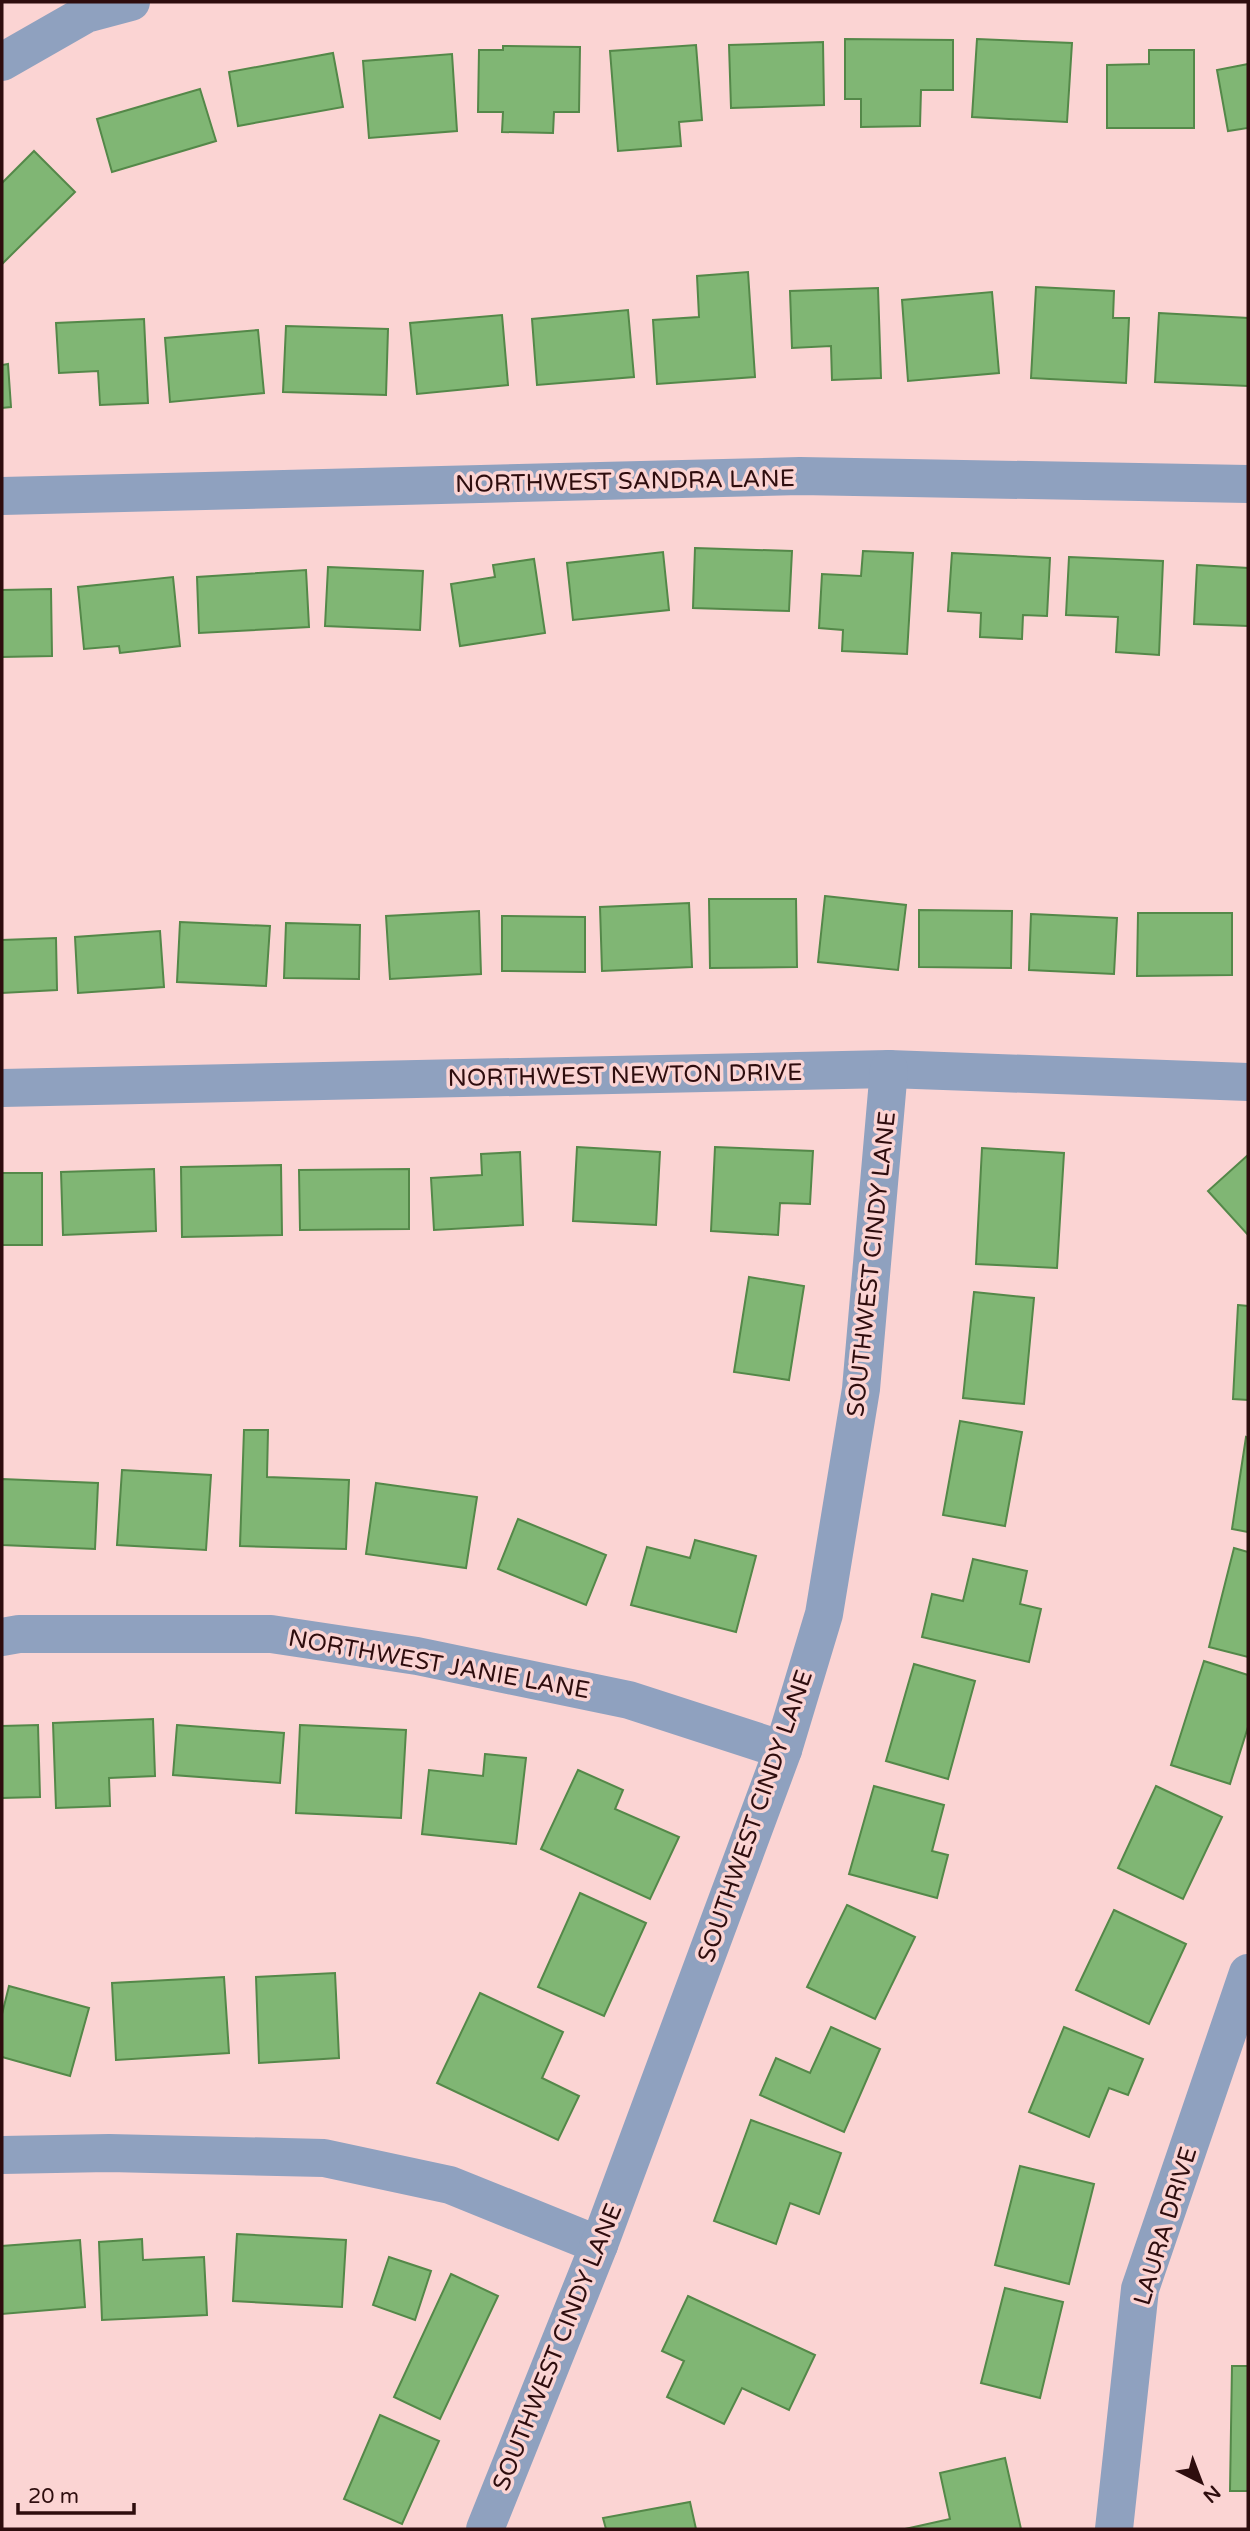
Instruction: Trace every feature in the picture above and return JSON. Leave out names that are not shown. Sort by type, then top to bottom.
[{"type":"street","points":[[2,62],[86,14],[131,2]]},
{"type":"street","name":"NORTHWEST SANDRA LANE","points":[[2,496],[800,476],[1248,484]]},
{"type":"street","name":"NORTHWEST NEWTON DRIVE","points":[[2,1088],[890,1069],[1248,1082]]},
{"type":"street","name":"SOUTHWEST CINDY LANE","points":[[485,2529],[599,2245],[783,1750],[824,1614],[861,1389],[890,1069]]},
{"type":"street","name":"NORTHWEST JANIE LANE","points":[[2,1637],[19,1634],[271,1634],[416,1656],[629,1700],[783,1750]]},
{"type":"street","name":"LAURA DRIVE","points":[[1115,2529],[1140,2289],[1248,1973]]},
{"type":"street","points":[[2,2155],[109,2152],[324,2158],[450,2185],[599,2245]]},
{"type":"building","points":[[845,39],[953,40],[953,90],[921,90],[920,126],[861,127],[861,99],[845,99]]},
{"type":"building","points":[[977,39],[1072,43],[1067,122],[972,117]]},
{"type":"building","points":[[823,42],[824,105],[731,108],[729,45]]},
{"type":"building","points":[[696,45],[702,120],[679,122],[681,146],[618,151],[610,51]]},
{"type":"building","points":[[503,46],[580,47],[579,112],[554,112],[553,133],[502,132],[503,112],[478,112],[479,50],[503,50]]},
{"type":"building","points":[[1149,50],[1194,50],[1194,128],[1107,128],[1107,65],[1149,64]]},
{"type":"building","points":[[333,53],[343,107],[238,126],[229,72]]},
{"type":"building","points":[[452,54],[457,131],[369,138],[363,61]]},
{"type":"building","points":[[1248,64],[1248,128],[1228,131],[1217,70]]},
{"type":"building","points":[[200,89],[216,141],[112,172],[97,119]]},
{"type":"building","points":[[34,151],[75,192],[2,264],[2,183]]},
{"type":"building","points":[[748,272],[755,377],[657,384],[653,320],[699,317],[697,276]]},
{"type":"building","points":[[1036,287],[1114,291],[1113,318],[1129,318],[1126,383],[1031,378]]},
{"type":"building","points":[[878,288],[881,378],[832,380],[831,346],[792,348],[790,291]]},
{"type":"building","points":[[992,292],[999,373],[908,381],[902,300]]},
{"type":"building","points":[[628,310],[634,377],[537,385],[532,319]]},
{"type":"building","points":[[1159,313],[1248,318],[1248,386],[1155,382]]},
{"type":"building","points":[[502,315],[508,385],[417,394],[410,323]]},
{"type":"building","points":[[144,319],[148,403],[100,405],[98,371],[59,373],[56,323]]},
{"type":"building","points":[[286,326],[388,329],[386,395],[283,392]]},
{"type":"building","points":[[258,330],[264,393],[170,402],[165,338]]},
{"type":"building","points":[[8,364],[11,407],[2,408],[2,365]]},
{"type":"building","points":[[695,548],[792,551],[789,611],[693,608]]},
{"type":"building","points":[[863,551],[913,553],[907,654],[842,651],[843,630],[819,628],[822,574],[861,576]]},
{"type":"building","points":[[663,552],[669,610],[573,620],[567,563]]},
{"type":"building","points":[[952,553],[1050,558],[1047,616],[1023,615],[1022,639],[980,637],[981,613],[948,611]]},
{"type":"building","points":[[1069,557],[1163,561],[1159,655],[1116,652],[1118,617],[1066,615]]},
{"type":"building","points":[[534,559],[545,633],[460,646],[451,584],[495,577],[493,565]]},
{"type":"building","points":[[1197,565],[1248,568],[1248,626],[1194,624]]},
{"type":"building","points":[[328,567],[423,571],[420,630],[325,626]]},
{"type":"building","points":[[306,570],[309,627],[199,633],[197,577]]},
{"type":"building","points":[[173,577],[180,646],[120,653],[119,646],[84,649],[78,587]]},
{"type":"building","points":[[51,589],[52,656],[2,657],[2,590]]},
{"type":"building","points":[[825,896],[906,905],[898,970],[818,962]]},
{"type":"building","points":[[709,899],[796,899],[797,967],[710,968]]},
{"type":"building","points":[[689,903],[692,967],[602,971],[600,907]]},
{"type":"building","points":[[919,910],[1012,911],[1011,968],[919,967]]},
{"type":"building","points":[[479,911],[481,974],[390,979],[386,916]]},
{"type":"building","points":[[1138,913],[1232,913],[1232,975],[1137,976]]},
{"type":"building","points":[[1031,914],[1117,918],[1114,974],[1029,970]]},
{"type":"building","points":[[502,916],[585,917],[585,972],[502,971]]},
{"type":"building","points":[[180,922],[270,926],[266,986],[177,982]]},
{"type":"building","points":[[286,923],[360,925],[359,979],[284,978]]},
{"type":"building","points":[[160,931],[164,987],[78,993],[75,937]]},
{"type":"building","points":[[56,938],[57,990],[2,993],[2,940]]},
{"type":"building","points":[[577,1147],[660,1152],[656,1225],[573,1221]]},
{"type":"building","points":[[715,1147],[813,1151],[810,1204],[780,1203],[778,1235],[711,1231]]},
{"type":"building","points":[[982,1148],[1064,1153],[1057,1268],[976,1264]]},
{"type":"building","points":[[520,1152],[523,1225],[434,1230],[431,1178],[482,1175],[481,1154]]},
{"type":"building","points":[[1248,1155],[1248,1235],[1208,1191]]},
{"type":"building","points":[[281,1165],[282,1235],[182,1237],[181,1167]]},
{"type":"building","points":[[154,1169],[156,1231],[63,1235],[61,1172]]},
{"type":"building","points":[[409,1169],[409,1229],[300,1230],[299,1170]]},
{"type":"building","points":[[2,1173],[42,1173],[42,1245],[2,1245]]},
{"type":"building","points":[[749,1277],[804,1286],[789,1380],[734,1372]]},
{"type":"building","points":[[974,1292],[1034,1298],[1024,1404],[963,1398]]},
{"type":"building","points":[[1238,1305],[1248,1306],[1248,1400],[1233,1399]]},
{"type":"building","points":[[960,1421],[1022,1432],[1005,1526],[943,1515]]},
{"type":"building","points":[[244,1430],[268,1430],[267,1477],[349,1480],[346,1549],[240,1546]]},
{"type":"building","points":[[1246,1437],[1248,1438],[1248,1532],[1232,1529]]},
{"type":"building","points":[[122,1470],[211,1475],[206,1550],[117,1545]]},
{"type":"building","points":[[2,1479],[98,1483],[95,1549],[2,1545]]},
{"type":"building","points":[[376,1483],[477,1497],[466,1568],[366,1554]]},
{"type":"building","points":[[518,1519],[606,1555],[586,1605],[498,1569]]},
{"type":"building","points":[[695,1540],[756,1556],[736,1632],[631,1605],[647,1547],[690,1558]]},
{"type":"building","points":[[1234,1548],[1248,1552],[1248,1657],[1209,1647]]},
{"type":"building","points":[[973,1559],[1027,1571],[1020,1604],[1041,1609],[1029,1662],[922,1637],[932,1594],[963,1601]]},
{"type":"building","points":[[1204,1661],[1248,1675],[1248,1727],[1230,1784],[1171,1765]]},
{"type":"building","points":[[914,1664],[975,1681],[948,1779],[886,1761]]},
{"type":"building","points":[[153,1719],[155,1776],[109,1778],[110,1806],[56,1808],[53,1723]]},
{"type":"building","points":[[38,1725],[40,1797],[2,1798],[2,1726]]},
{"type":"building","points":[[177,1725],[284,1733],[280,1783],[173,1775]]},
{"type":"building","points":[[300,1725],[406,1730],[401,1818],[296,1813]]},
{"type":"building","points":[[485,1754],[526,1758],[516,1844],[422,1834],[429,1770],[483,1776]]},
{"type":"building","points":[[578,1770],[623,1790],[615,1809],[679,1837],[650,1899],[541,1849]]},
{"type":"building","points":[[874,1786],[944,1805],[932,1851],[948,1855],[937,1898],[849,1874]]},
{"type":"building","points":[[1156,1786],[1222,1817],[1183,1899],[1118,1868]]},
{"type":"building","points":[[580,1893],[646,1923],[604,2016],[538,1987]]},
{"type":"building","points":[[847,1905],[915,1937],[875,2019],[807,1987]]},
{"type":"building","points":[[1114,1910],[1186,1944],[1149,2024],[1076,1990]]},
{"type":"building","points":[[335,1973],[339,2058],[259,2063],[256,1977]]},
{"type":"building","points":[[224,1977],[229,2053],[116,2060],[112,1983]]},
{"type":"building","points":[[9,1986],[89,2008],[70,2076],[2,2057],[2,2014]]},
{"type":"building","points":[[480,1993],[563,2032],[542,2078],[579,2096],[558,2140],[437,2083]]},
{"type":"building","points":[[831,2027],[880,2049],[844,2132],[760,2095],[776,2058],[810,2073]]},
{"type":"building","points":[[1064,2027],[1143,2059],[1128,2095],[1109,2088],[1089,2137],[1029,2112]]},
{"type":"building","points":[[751,2120],[841,2153],[819,2214],[790,2203],[776,2244],[714,2221]]},
{"type":"building","points":[[1020,2166],[1094,2184],[1069,2284],[995,2265]]},
{"type":"building","points":[[237,2234],[346,2240],[342,2307],[233,2301]]},
{"type":"building","points":[[142,2239],[143,2260],[204,2257],[207,2315],[102,2320],[99,2242]]},
{"type":"building","points":[[80,2240],[85,2307],[2,2314],[2,2246]]},
{"type":"building","points":[[389,2257],[431,2271],[415,2320],[373,2305]]},
{"type":"building","points":[[451,2274],[498,2296],[440,2419],[394,2397]]},
{"type":"building","points":[[1005,2288],[1063,2302],[1040,2398],[981,2383]]},
{"type":"building","points":[[688,2296],[815,2355],[789,2410],[742,2388],[724,2424],[667,2397],[684,2361],[662,2351]]},
{"type":"building","points":[[1232,2366],[1248,2366],[1248,2491],[1230,2491]]},
{"type":"building","points":[[380,2415],[439,2441],[402,2524],[344,2499]]},
{"type":"building","points":[[1005,2458],[1021,2529],[905,2529],[950,2519],[940,2473]]},
{"type":"building","points":[[690,2502],[696,2529],[606,2529],[603,2518]]}]
